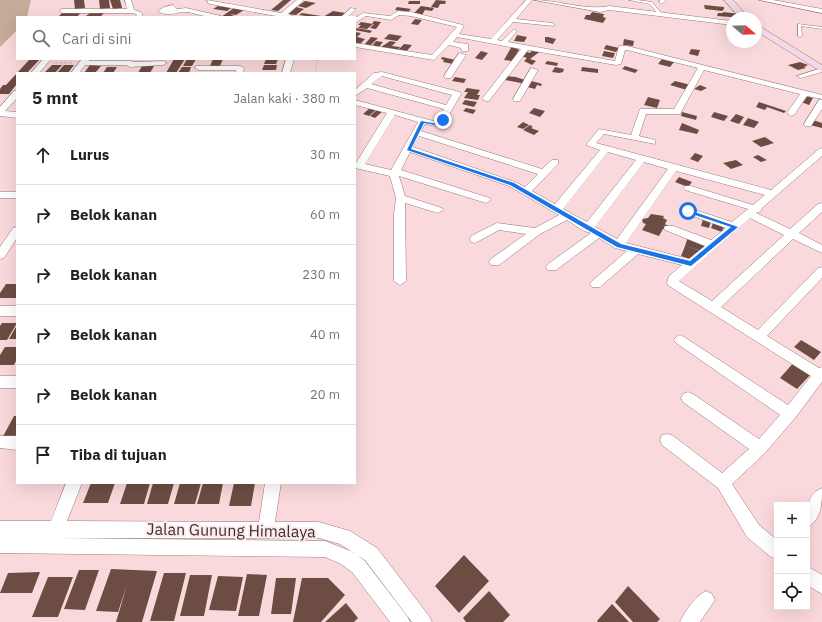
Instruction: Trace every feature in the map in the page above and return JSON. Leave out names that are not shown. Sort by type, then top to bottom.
[{"type":"street","points":[[128,0],[131,10]]},
{"type":"street","points":[[210,0],[210,2],[288,16]]},
{"type":"street","points":[[283,15],[301,0]]},
{"type":"street","points":[[493,41],[529,0]]},
{"type":"street","points":[[537,0],[600,10],[609,8],[726,22]]},
{"type":"street","points":[[581,0],[603,4],[609,8]]},
{"type":"street","points":[[728,0],[739,12]]},
{"type":"street","points":[[762,0],[822,11]]},
{"type":"street","points":[[814,10],[817,0]]},
{"type":"street","points":[[62,11],[91,8],[131,10],[139,13],[140,16]]},
{"type":"street","points":[[345,16],[353,8]]},
{"type":"street","points":[[164,15],[172,9],[186,10],[199,15],[218,16]]},
{"type":"street","points":[[356,20],[365,14],[392,18],[398,13],[411,14],[461,26],[448,43]]},
{"type":"street","points":[[512,20],[552,25]]},
{"type":"street","points":[[504,43],[514,31]]},
{"type":"street","points":[[762,31],[822,69]]},
{"type":"street","points":[[455,34],[612,63],[618,62],[621,49],[627,48],[822,97]]},
{"type":"street","points":[[448,43],[453,56]]},
{"type":"street","points":[[448,43],[464,46],[453,56],[448,76]]},
{"type":"street","points":[[356,45],[434,58],[453,56]]},
{"type":"street","points":[[517,99],[517,76],[526,47]]},
{"type":"street","points":[[198,70],[203,60]]},
{"type":"street","points":[[286,72],[290,60]]},
{"type":"street","points":[[36,72],[46,61]]},
{"type":"street","points":[[76,72],[85,61],[155,63],[165,61]]},
{"type":"street","points":[[158,72],[165,61]]},
{"type":"street","points":[[125,72],[132,62]]},
{"type":"street","points":[[634,138],[643,111],[678,112],[702,67]]},
{"type":"street","points":[[198,70],[240,68],[239,72]]},
{"type":"street","points":[[801,76],[822,69]]},
{"type":"street","points":[[486,99],[517,76],[534,70]]},
{"type":"street","points":[[356,93],[377,75],[382,74],[457,94],[440,125],[422,122],[356,102]]},
{"type":"street","points":[[366,85],[448,108]]},
{"type":"street","points":[[791,113],[806,92]]},
{"type":"street","points":[[0,112],[16,94]]},
{"type":"street","points":[[808,124],[822,102]]},
{"type":"street","points":[[0,112],[16,115]]},
{"type":"street","points":[[392,113],[357,166],[395,173],[486,200]]},
{"type":"street","points":[[400,281],[399,214],[401,198],[395,173],[422,122]]},
{"type":"street","points":[[652,142],[602,131],[591,145],[606,150],[676,166],[774,194]]},
{"type":"street","points":[[417,133],[544,173]]},
{"type":"street","points":[[409,149],[512,184],[592,231],[619,245],[691,264]]},
{"type":"street","points":[[556,210],[606,150]]},
{"type":"street","points":[[723,483],[760,448],[790,414],[821,374],[712,308],[673,282],[673,279],[774,194],[822,151]]},
{"type":"street","points":[[552,267],[592,231],[642,158]]},
{"type":"street","points":[[526,192],[555,162]]},
{"type":"street","points":[[619,245],[676,166]]},
{"type":"street","points":[[688,188],[753,211],[792,234],[822,249]]},
{"type":"street","points":[[0,195],[16,195]]},
{"type":"street","points":[[401,198],[438,210]]},
{"type":"street","points":[[712,308],[822,206]]},
{"type":"street","points":[[688,211],[735,227]]},
{"type":"street","points":[[496,262],[536,232],[566,216]]},
{"type":"street","points":[[475,239],[497,226],[536,232]]},
{"type":"street","points":[[669,228],[714,245]]},
{"type":"street","points":[[0,255],[16,231]]},
{"type":"street","points":[[596,284],[635,250]]},
{"type":"street","points":[[758,337],[822,271]]},
{"type":"street","points":[[0,311],[16,311]]},
{"type":"street","points":[[680,340],[790,414]]},
{"type":"street","points":[[0,382],[16,382]]},
{"type":"street","points":[[688,398],[760,448]]},
{"type":"street","points":[[667,440],[723,483],[753,531],[774,548]]},
{"type":"street","points":[[0,442],[16,443]]},
{"type":"street","points":[[50,545],[74,484]]},
{"type":"street","points":[[266,530],[273,484]]},
{"type":"street","points":[[810,514],[822,495]]},
{"type":"street","name":"Jalan Gunung Himalaya","points":[[1,542],[56,529],[319,530],[344,537],[371,554],[423,622]]},
{"type":"street","name":"Jalan Gunung Himalaya","points":[[1,542],[50,545],[325,549],[347,558],[358,566],[401,622]]},
{"type":"street","points":[[358,566],[371,554]]},
{"type":"street","points":[[810,576],[822,586]]},
{"type":"street","points":[[690,622],[706,600]]},
{"type":"lane","points":[[631,0],[651,3],[659,13]]},
{"type":"lane","points":[[800,36],[799,25],[822,28]]},
{"type":"path","points":[[315,72],[318,60]]},
{"type":"path","points":[[46,61],[85,61]]},
{"type":"shaded area","points":[[0,0],[31,0],[27,16],[16,16],[16,31],[0,47]]},
{"type":"building","points":[[74,0],[84,0],[85,8],[75,9]]},
{"type":"building","points":[[99,0],[109,0],[110,8],[100,9]]},
{"type":"building","points":[[110,0],[120,0],[122,8],[113,9]]},
{"type":"building","points":[[283,0],[291,0],[278,11],[271,10]]},
{"type":"building","points":[[436,0],[446,1],[445,4],[440,4],[438,8],[431,7]]},
{"type":"building","points":[[305,1],[316,3],[306,8],[298,6]]},
{"type":"building","points":[[409,1],[420,1],[420,4],[408,4]]},
{"type":"building","points":[[704,5],[724,7],[724,9],[722,11],[705,9]]},
{"type":"building","points":[[218,6],[231,8],[227,11],[213,9]]},
{"type":"building","points":[[421,6],[434,8],[432,11],[425,10],[422,15],[414,13]]},
{"type":"building","points":[[296,7],[304,9],[296,15],[288,14]]},
{"type":"building","points":[[397,7],[411,9],[408,12],[395,10]]},
{"type":"building","points":[[234,8],[244,10],[236,15],[230,14],[234,16],[222,16]]},
{"type":"building","points":[[333,11],[345,13],[341,16],[325,16]]},
{"type":"building","points":[[63,12],[81,12],[78,16],[59,16]]},
{"type":"building","points":[[592,12],[604,14],[603,17],[606,18],[603,23],[584,19],[586,15],[590,15]]},
{"type":"building","points":[[726,12],[726,17],[717,16],[718,13]]},
{"type":"building","points":[[90,13],[104,13],[101,16],[86,16]]},
{"type":"building","points":[[302,13],[321,16],[306,16],[299,15]]},
{"type":"building","points":[[415,19],[422,20],[418,25],[411,24]]},
{"type":"building","points":[[374,21],[381,22],[376,29],[370,28],[374,24],[372,24]]},
{"type":"building","points":[[361,22],[373,24],[367,29],[358,28],[361,25],[358,25]]},
{"type":"building","points":[[356,28],[372,31],[370,33],[356,30]]},
{"type":"building","points":[[356,32],[361,33],[357,37],[365,39],[359,45],[356,44]]},
{"type":"building","points":[[389,34],[402,36],[397,41],[384,39]]},
{"type":"building","points":[[517,35],[527,37],[524,42],[514,41]]},
{"type":"building","points":[[371,37],[378,38],[370,46],[364,45]]},
{"type":"building","points":[[545,37],[556,39],[553,44],[545,42]]},
{"type":"building","points":[[624,39],[634,41],[633,46],[623,45]]},
{"type":"building","points":[[376,41],[383,42],[379,47],[372,46]]},
{"type":"building","points":[[390,41],[396,42],[392,46],[400,47],[397,51],[381,47]]},
{"type":"building","points":[[404,44],[412,45],[406,52],[397,51]]},
{"type":"building","points":[[606,45],[619,48],[616,52],[604,49]]},
{"type":"building","points":[[512,46],[519,50],[512,61],[504,60]]},
{"type":"building","points":[[533,49],[542,50],[530,59],[536,61],[532,65],[524,61],[527,58],[521,56],[525,51],[530,53]]},
{"type":"building","points":[[691,49],[700,50],[698,56],[689,54]]},
{"type":"building","points":[[481,51],[488,53],[482,60],[475,58]]},
{"type":"building","points":[[604,51],[615,53],[613,58],[602,56]]},
{"type":"building","points":[[442,57],[456,60],[453,64],[443,62],[444,60],[441,59]]},
{"type":"building","points":[[662,59],[674,62],[670,67],[658,64]]},
{"type":"building","points":[[29,60],[39,60],[28,72],[18,72]]},
{"type":"building","points":[[173,60],[184,60],[177,72],[167,72]]},
{"type":"building","points":[[186,60],[195,60],[192,66],[183,66]]},
{"type":"building","points":[[213,60],[223,60],[220,66],[210,66]]},
{"type":"building","points":[[266,60],[278,60],[276,64],[264,64]]},
{"type":"building","points":[[547,61],[558,63],[557,66],[545,64]]},
{"type":"building","points":[[800,62],[808,65],[804,67],[806,68],[798,70],[788,65]]},
{"type":"building","points":[[52,65],[62,65],[56,72],[45,72]]},
{"type":"building","points":[[64,65],[74,65],[69,72],[58,72]]},
{"type":"building","points":[[90,65],[101,66],[96,72],[85,72]]},
{"type":"building","points":[[264,65],[277,65],[276,70],[262,70]]},
{"type":"building","points":[[142,66],[154,66],[151,72],[139,72]]},
{"type":"building","points":[[625,66],[638,70],[635,73],[622,69]]},
{"type":"building","points":[[107,67],[117,67],[114,72],[104,72]]},
{"type":"building","points":[[182,67],[191,67],[189,72],[179,72]]},
{"type":"building","points":[[555,67],[564,69],[563,72],[552,72]]},
{"type":"building","points":[[582,67],[598,69],[598,73],[581,71]]},
{"type":"building","points":[[16,74],[16,85],[6,85]]},
{"type":"building","points":[[506,76],[516,77],[528,81],[526,84],[505,80]]},
{"type":"building","points":[[455,77],[466,79],[464,83],[452,81]]},
{"type":"building","points":[[531,81],[542,84],[541,86],[537,85],[535,89],[527,87]]},
{"type":"building","points":[[675,81],[691,85],[687,90],[670,85]]},
{"type":"building","points":[[3,85],[16,85],[9,94],[0,94],[0,89]]},
{"type":"building","points":[[700,85],[707,88],[701,91],[694,89]]},
{"type":"building","points":[[467,88],[480,90],[477,95],[480,95],[478,100],[464,98],[468,92],[464,92]]},
{"type":"building","points":[[805,96],[813,98],[809,105],[801,102]]},
{"type":"building","points":[[648,97],[660,100],[657,108],[644,105]]},
{"type":"building","points":[[465,100],[477,102],[474,107],[462,104]]},
{"type":"building","points":[[759,102],[786,111],[784,113],[767,107],[765,110],[756,107]]},
{"type":"building","points":[[371,107],[377,109],[369,116],[363,114]]},
{"type":"building","points":[[466,108],[476,110],[473,114],[463,111]]},
{"type":"building","points":[[534,108],[545,111],[540,117],[529,113]]},
{"type":"building","points":[[378,109],[383,111],[375,118],[370,116]]},
{"type":"building","points":[[682,112],[697,116],[696,120],[681,116]]},
{"type":"building","points":[[714,112],[728,116],[724,121],[711,117]]},
{"type":"building","points":[[736,114],[744,117],[739,124],[730,121]]},
{"type":"building","points":[[748,118],[759,122],[754,128],[743,125]]},
{"type":"building","points":[[813,120],[822,123],[822,128],[810,125]]},
{"type":"building","points":[[523,122],[529,125],[523,129],[517,127]]},
{"type":"building","points":[[682,123],[699,130],[697,134],[679,130]]},
{"type":"building","points":[[530,125],[533,127],[531,128],[539,131],[534,135],[523,130]]},
{"type":"building","points":[[765,137],[774,143],[761,147],[752,141]]},
{"type":"building","points":[[695,153],[703,156],[698,162],[690,159]]},
{"type":"building","points":[[758,155],[767,160],[761,162],[753,157]]},
{"type":"building","points":[[736,160],[743,165],[731,169],[723,163]]},
{"type":"building","points":[[679,177],[692,182],[688,187],[675,182]]},
{"type":"building","points":[[651,214],[664,216],[663,218],[667,220],[665,224],[668,226],[667,229],[663,229],[659,236],[642,230],[646,224],[643,223],[642,219],[648,218]]},
{"type":"building","points":[[703,219],[711,221],[709,228],[701,226]]},
{"type":"building","points":[[713,223],[724,226],[722,232],[711,228]]},
{"type":"building","points":[[688,237],[710,244],[702,251],[685,246]]},
{"type":"building","points":[[685,246],[701,251],[693,260],[681,256]]},
{"type":"building","points":[[6,284],[16,284],[16,298],[0,298],[0,293]]},
{"type":"building","points":[[2,323],[16,323],[7,340],[0,340],[0,326]]},
{"type":"building","points":[[16,327],[16,339],[9,339]]},
{"type":"building","points":[[801,340],[821,352],[814,360],[794,347]]},
{"type":"building","points":[[5,347],[16,347],[16,361],[14,365],[0,365],[0,355]]},
{"type":"building","points":[[795,361],[813,372],[797,389],[780,378]]},
{"type":"building","points":[[14,416],[16,416],[16,440],[1,440]]},
{"type":"building","points":[[91,484],[115,484],[108,503],[83,503]]},
{"type":"building","points":[[127,484],[150,484],[144,504],[120,504]]},
{"type":"building","points":[[153,484],[174,484],[168,504],[147,504]]},
{"type":"building","points":[[180,484],[201,484],[195,504],[174,504]]},
{"type":"building","points":[[203,484],[223,484],[219,504],[197,504]]},
{"type":"building","points":[[234,484],[255,484],[251,506],[229,506]]},
{"type":"building","points":[[464,555],[489,581],[459,613],[435,586]]},
{"type":"building","points":[[111,569],[157,571],[142,622],[116,622],[127,585],[118,612],[96,611]]},
{"type":"building","points":[[79,570],[99,570],[85,610],[64,609]]},
{"type":"building","points":[[40,572],[32,593],[0,593],[8,573]]},
{"type":"building","points":[[164,573],[186,573],[174,621],[150,621]]},
{"type":"building","points":[[247,574],[267,575],[259,616],[238,616]]},
{"type":"building","points":[[190,575],[212,575],[204,616],[180,616]]},
{"type":"building","points":[[218,576],[243,577],[236,611],[209,610]]},
{"type":"building","points":[[48,577],[73,577],[58,617],[32,617]]},
{"type":"building","points":[[276,578],[296,578],[291,614],[271,614]]},
{"type":"building","points":[[302,578],[328,578],[345,595],[321,622],[293,622]]},
{"type":"building","points":[[628,586],[660,619],[657,622],[633,622],[615,602]]},
{"type":"building","points":[[489,591],[510,615],[503,622],[466,622],[463,618]]},
{"type":"building","points":[[346,603],[358,618],[354,622],[325,622]]},
{"type":"building","points":[[612,604],[629,622],[597,621]]},
{"type":"route","points":[[443,120],[440,125],[422,122],[409,149],[512,184],[619,245],[691,264],[735,227],[688,211]]}]
